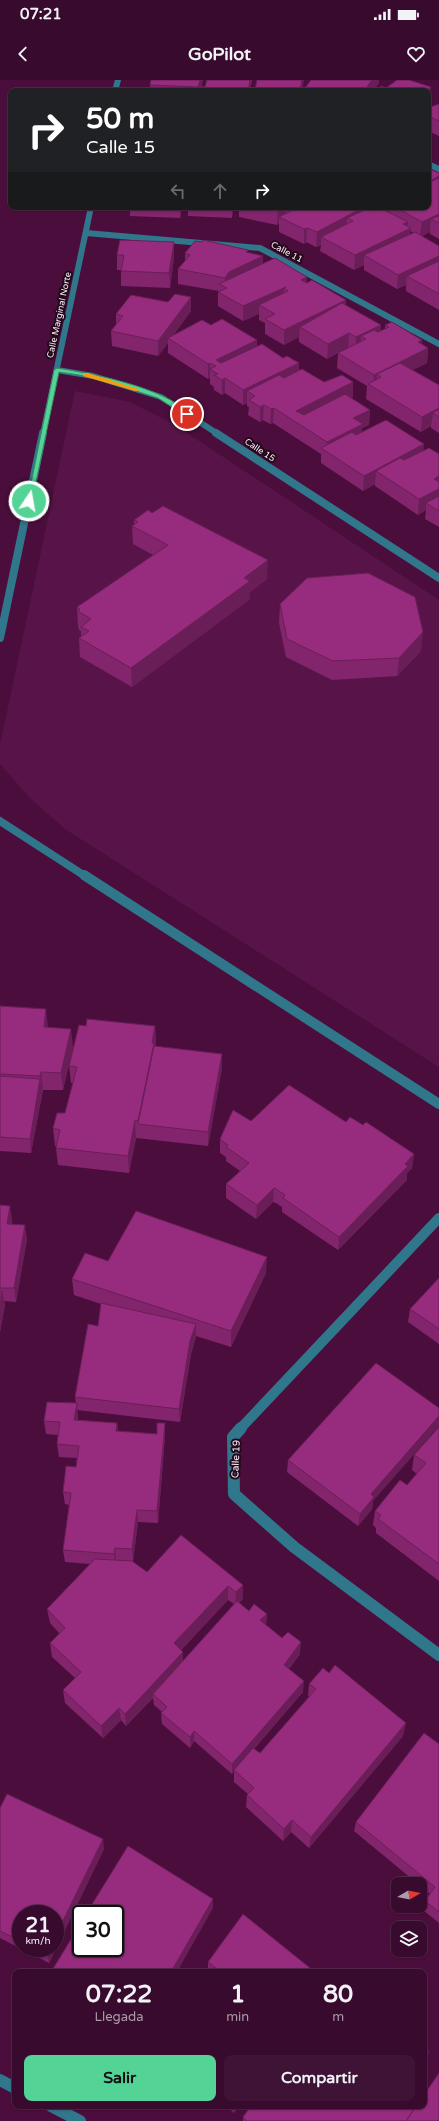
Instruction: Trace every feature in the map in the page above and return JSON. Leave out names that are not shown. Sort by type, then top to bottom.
[{"type":"street","name":"Calle Marginal Norte","points":[[0,638],[90,210]]},
{"type":"street","name":"Calle 11","points":[[86,233],[260,248],[439,344]]},
{"type":"street","name":"Calle 15","points":[[57,370],[93,376],[161,397],[439,578]]},
{"type":"street","points":[[0,821],[439,1104]]},
{"type":"street","name":"Calle 19","points":[[439,1218],[233,1437],[234,1494],[294,1548],[439,1655]]},
{"type":"street","points":[[0,2080],[12,2086]]},
{"type":"street","points":[[57,2109],[80,2121]]},
{"type":"shaded area","points":[[75,391],[130,402],[175,425],[439,600],[439,1067],[65,829],[29,797],[0,764],[0,745]]},
{"type":"building","points":[[151,80],[200,80],[198,87],[150,85]]},
{"type":"building","points":[[207,80],[250,80],[249,88],[201,88],[201,86],[205,87]]},
{"type":"building","points":[[257,80],[302,80],[301,88],[255,88]]},
{"type":"building","points":[[311,80],[372,80],[366,88],[305,88]]},
{"type":"building","points":[[397,80],[409,80],[431,87],[430,88],[386,88]]},
{"type":"building","points":[[439,104],[439,121],[431,117],[431,107]]},
{"type":"building","points":[[431,169],[439,173],[439,176],[431,180]]},
{"type":"building","points":[[439,178],[439,214],[422,222],[400,210],[431,210],[431,182]]},
{"type":"building","points":[[293,210],[358,210],[317,232],[307,228],[304,229],[279,217]]},
{"type":"building","points":[[365,210],[384,210],[408,222],[403,224],[411,228],[355,255],[321,237],[353,221],[347,218]]},
{"type":"building","points":[[439,216],[439,223],[431,219]]},
{"type":"building","points":[[415,232],[439,246],[439,256],[398,275],[364,255]]},
{"type":"building","points":[[120,240],[174,242],[169,273],[121,271],[124,255],[117,255]]},
{"type":"building","points":[[203,240],[248,250],[246,252],[263,256],[229,272],[225,278],[178,269],[190,255],[185,253],[195,241],[202,242]]},
{"type":"building","points":[[275,258],[307,277],[301,280],[307,283],[312,280],[346,300],[284,330],[265,319],[275,314],[259,305],[288,291],[284,288],[286,287],[243,306],[218,292],[227,288],[219,284]]},
{"type":"building","points":[[439,261],[439,294],[407,276]]},
{"type":"building","points":[[175,294],[191,297],[158,341],[111,331],[123,316],[116,314],[131,295],[168,302]]},
{"type":"building","points":[[342,303],[381,325],[356,337],[349,333],[328,344],[300,327]]},
{"type":"building","points":[[222,319],[257,340],[216,360],[221,363],[262,344],[283,358],[287,356],[299,363],[243,390],[225,378],[222,380],[214,375],[218,374],[210,369],[216,366],[210,363],[208,364],[168,338],[202,320],[211,325]]},
{"type":"building","points":[[392,322],[422,340],[418,342],[428,348],[374,375],[338,353],[366,339],[361,336],[374,330],[378,332],[389,327],[385,325]]},
{"type":"building","points":[[400,363],[439,385],[439,408],[422,417],[368,384],[381,377],[377,374]]},
{"type":"building","points":[[302,369],[324,382],[342,375],[353,382],[296,411],[304,415],[345,394],[370,410],[353,418],[363,424],[327,442],[274,408],[271,409],[264,405],[260,407],[249,400],[255,396],[247,391],[279,375],[284,378]]},
{"type":"building","points":[[439,409],[439,417],[433,413]]},
{"type":"building","points":[[386,420],[424,444],[364,476],[321,448],[352,432],[356,435]]},
{"type":"building","points":[[429,448],[439,454],[439,476],[434,479],[439,482],[439,489],[419,499],[376,471],[400,458],[404,460]]},
{"type":"building","points":[[439,496],[439,511],[426,503]]},
{"type":"building","points":[[163,506],[268,560],[244,578],[250,581],[131,668],[79,638],[89,631],[81,627],[91,619],[78,611],[80,609],[77,607],[168,545],[132,526],[138,522],[134,520],[148,510],[152,513]]},
{"type":"building","points":[[368,573],[415,597],[423,632],[399,658],[333,661],[287,639],[280,604],[307,578]]},
{"type":"building","points":[[0,1006],[46,1009],[44,1027],[71,1029],[61,1073],[41,1072],[40,1076],[0,1074]]},
{"type":"building","points":[[87,1019],[155,1026],[152,1043],[154,1043],[138,1121],[135,1120],[128,1156],[56,1148],[60,1130],[53,1128],[57,1113],[65,1113],[77,1067],[69,1066],[79,1025],[86,1026]]},
{"type":"building","points":[[154,1046],[222,1054],[208,1132],[138,1124]]},
{"type":"building","points":[[0,1076],[40,1079],[30,1139],[0,1137]]},
{"type":"building","points":[[289,1085],[346,1122],[350,1117],[363,1125],[366,1122],[414,1154],[405,1164],[408,1166],[339,1237],[283,1198],[285,1195],[274,1188],[257,1205],[226,1184],[249,1163],[226,1147],[228,1145],[220,1139],[233,1110],[251,1121]]},
{"type":"building","points":[[0,1205],[10,1206],[7,1224],[25,1225],[14,1288],[0,1288]]},
{"type":"building","points":[[136,1211],[267,1257],[231,1331],[72,1279],[85,1253],[108,1261]]},
{"type":"building","points":[[439,1278],[439,1329],[410,1309]]},
{"type":"building","points":[[0,1291],[2,1291],[0,1305]]},
{"type":"building","points":[[101,1303],[196,1324],[190,1341],[179,1409],[75,1397],[88,1324],[98,1326]]},
{"type":"building","points":[[376,1363],[439,1408],[439,1416],[371,1494],[374,1497],[360,1514],[288,1460]]},
{"type":"building","points":[[47,1402],[77,1403],[74,1420],[117,1423],[116,1431],[157,1434],[157,1423],[165,1423],[157,1511],[137,1510],[132,1549],[115,1548],[114,1554],[63,1550],[71,1493],[63,1492],[66,1466],[76,1467],[79,1446],[57,1444],[60,1422],[44,1421]]},
{"type":"building","points":[[439,1427],[439,1564],[378,1519],[381,1515],[375,1511],[400,1480],[407,1485],[426,1463],[414,1455]]},
{"type":"building","points":[[181,1535],[243,1585],[236,1592],[228,1586],[174,1643],[183,1652],[125,1714],[119,1708],[101,1726],[63,1690],[81,1672],[50,1643],[65,1628],[47,1609],[95,1559],[132,1561],[147,1572]]},
{"type":"building","points":[[237,1601],[249,1611],[254,1604],[267,1614],[260,1620],[282,1638],[288,1632],[301,1642],[284,1665],[304,1681],[232,1764],[194,1731],[190,1737],[161,1713],[167,1707],[153,1694]]},
{"type":"building","points":[[335,1665],[406,1723],[311,1837],[292,1820],[284,1829],[247,1795],[254,1788],[234,1770],[253,1748],[260,1753],[316,1689],[309,1684],[323,1668],[329,1673]]},
{"type":"building","points":[[424,1733],[439,1744],[439,1912],[427,1903],[427,1898],[435,1887],[427,1880],[427,1877],[423,1877],[356,1822]]},
{"type":"building","points":[[7,1794],[103,1839],[64,1919],[64,1905],[12,1905],[12,1937],[0,1931],[0,1808]]},
{"type":"building","points":[[128,1846],[213,1899],[173,1969],[53,1969],[60,1957],[64,1957],[64,1951],[72,1938],[72,1957],[124,1957],[124,1905],[92,1905]]},
{"type":"building","points":[[243,1914],[311,1969],[217,1969],[208,1962]]},
{"type":"building","points":[[439,2073],[439,2121],[406,2121],[414,2109],[427,2109],[427,2091]]},
{"type":"building","points":[[249,2109],[414,2109],[406,2121],[247,2121],[243,2117]]},
{"type":"slow traffic","points":[[85,374],[138,390]]},
{"type":"route","points":[[29,501],[57,370],[93,376],[161,397],[187,414]]}]
